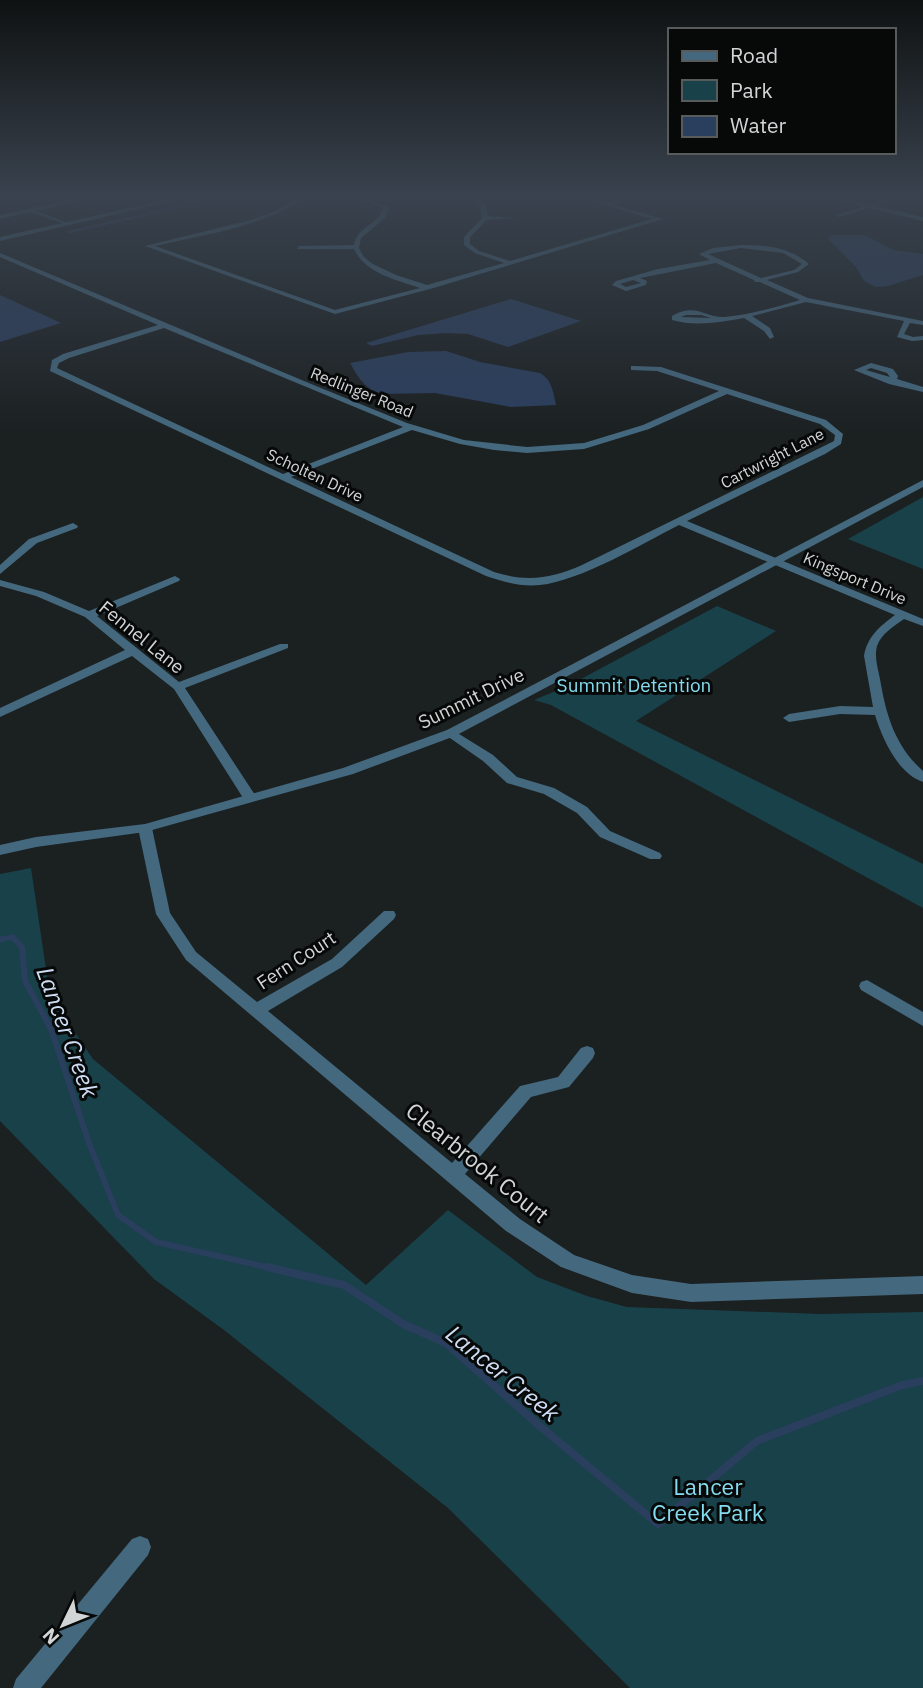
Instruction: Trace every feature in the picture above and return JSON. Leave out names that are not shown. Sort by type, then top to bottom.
[{"type":"street","name":"Redlinger Road","points":[[51,276],[111,300],[164,326],[411,427],[449,441],[474,446],[507,450],[565,449],[618,437],[726,391]]},
{"type":"street","points":[[230,276],[335,312],[469,276]]},
{"type":"street","points":[[395,276],[428,288]]},
{"type":"street","points":[[634,278],[645,276]]},
{"type":"street","points":[[747,276],[806,300],[915,321]]},
{"type":"street","points":[[758,281],[778,276]]},
{"type":"street","points":[[718,318],[745,315],[806,300]]},
{"type":"street","points":[[923,312],[900,335],[912,339],[923,338]]},
{"type":"street","points":[[745,315],[767,330],[770,337]]},
{"type":"street","name":"Scholten Drive","points":[[164,326],[76,352],[55,362],[53,369],[490,574],[535,584],[561,579],[680,522]]},
{"type":"street","points":[[634,368],[658,369],[726,391]]},
{"type":"street","points":[[892,382],[923,390]]},
{"type":"street","name":"Cartwright Lane","points":[[680,522],[838,442],[839,434],[831,426],[726,391]]},
{"type":"street","points":[[283,477],[411,427]]},
{"type":"street","name":"Summit Drive","points":[[0,850],[36,842],[145,828],[348,771],[451,733],[923,483]]},
{"type":"street","name":"Kingsport Drive","points":[[680,522],[923,623]]},
{"type":"street","points":[[0,571],[33,541],[73,526]]},
{"type":"street","points":[[89,615],[175,579]]},
{"type":"street","name":"Fennel Lane","points":[[0,583],[40,594],[89,615],[135,650],[178,687],[250,798]]},
{"type":"street","points":[[902,615],[881,631],[870,648],[879,711],[898,755],[923,778]]},
{"type":"street","points":[[178,687],[284,646]]},
{"type":"street","points":[[0,713],[135,650]]},
{"type":"street","points":[[789,718],[840,710],[879,711]]},
{"type":"street","points":[[451,733],[488,758],[512,780],[549,791],[582,810],[605,834],[655,856]]},
{"type":"street","name":"Clearbrook Court","points":[[145,828],[163,914],[191,956],[513,1225],[568,1261],[632,1284],[691,1293],[923,1286]]},
{"type":"street","name":"Fern Court","points":[[255,1011],[337,962],[389,915]]},
{"type":"street","points":[[867,986],[923,1020]]},
{"type":"street","points":[[452,1175],[526,1091],[563,1082],[587,1053]]},
{"type":"street","points":[[24,1688],[140,1547]]},
{"type":"green space","points":[[923,497],[923,569],[848,539]]},
{"type":"green space","name":"Summit Detention","points":[[717,606],[776,631],[636,721],[923,864],[923,908],[551,705],[534,700],[568,686]]},
{"type":"green space","name":"Lancer Creek Park","points":[[31,868],[50,996],[93,1059],[366,1285],[448,1210],[537,1277],[587,1296],[627,1307],[821,1314],[923,1312],[923,1688],[630,1688],[448,1508],[224,1330],[154,1279],[0,1121],[0,874]]},
{"type":"water","points":[[861,276],[921,276],[888,286],[876,287],[864,281]]},
{"type":"water","points":[[0,295],[59,322],[61,323],[0,342]]},
{"type":"water","points":[[511,299],[581,321],[508,347],[468,334],[447,333],[418,335],[372,346],[366,343]]},
{"type":"water","points":[[446,351],[480,362],[540,373],[550,383],[556,405],[511,407],[435,393],[383,394],[367,386],[350,363],[408,352]]},
{"type":"waterway","name":"Lancer Creek","points":[[3,939],[0,939],[13,937],[16,940]]},
{"type":"waterway","name":"Lancer Creek","points":[[14,939],[22,947],[25,981],[51,1029],[89,1143],[118,1215],[156,1242],[275,1269]]},
{"type":"waterway","name":"Lancer Creek","points":[[267,1267],[344,1285],[403,1324],[446,1343],[542,1428],[658,1524],[757,1441],[902,1385],[923,1381]]}]
